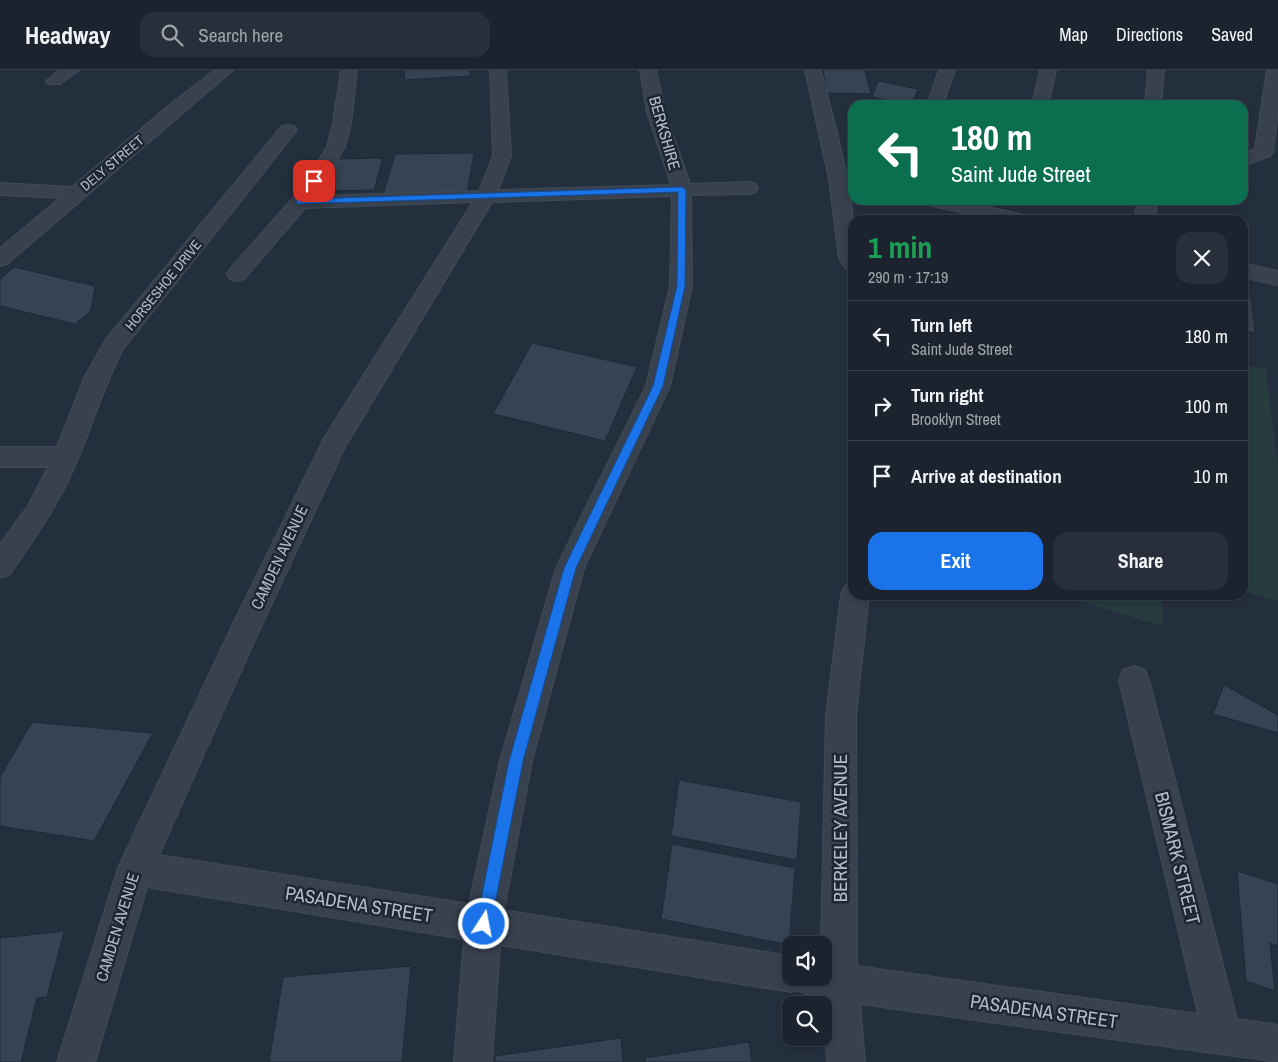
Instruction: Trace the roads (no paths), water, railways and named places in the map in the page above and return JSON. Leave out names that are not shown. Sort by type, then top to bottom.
[{"type":"street","points":[[54,81],[71,70]]},
{"type":"street","name":"DELY STREET","points":[[0,259],[76,193],[225,70]]},
{"type":"street","points":[[237,274],[300,202],[336,147],[342,123],[349,70]]},
{"type":"street","name":"CAMDEN AVENUE","points":[[76,1062],[135,868],[333,445],[486,196],[502,156],[498,70]]},
{"type":"street","name":"BERKSHIRE","points":[[472,1062],[484,924],[516,761],[570,568],[658,386],[681,286],[682,190],[656,112],[648,70]]},
{"type":"street","points":[[813,70],[845,181],[848,239]]},
{"type":"street","points":[[936,100],[947,70]]},
{"type":"street","points":[[1041,100],[1048,70]]},
{"type":"street","points":[[1154,100],[1156,70]]},
{"type":"street","points":[[1248,159],[1264,152],[1276,70]]},
{"type":"street","name":"HORSESHOE DRIVE","points":[[0,566],[37,514],[66,457],[96,378],[114,345],[288,130]]},
{"type":"street","points":[[300,202],[749,188]]},
{"type":"street","points":[[0,189],[76,193]]},
{"type":"street","points":[[965,205],[1018,213]]},
{"type":"street","points":[[1248,271],[1278,278]]},
{"type":"street","points":[[0,456],[66,457]]},
{"type":"street","name":"BERKELEY AVENUE","points":[[827,936],[841,715],[854,600]]},
{"type":"street","name":"BISMARK STREET","points":[[1134,680],[1222,1036]]},
{"type":"street","name":"PASADENA STREET","points":[[135,868],[782,973]]},
{"type":"street","name":"PASADENA STREET","points":[[832,981],[1278,1044]]},
{"type":"street","name":"BERKELEY AVENUE","points":[[826,986],[846,1062]]}]
